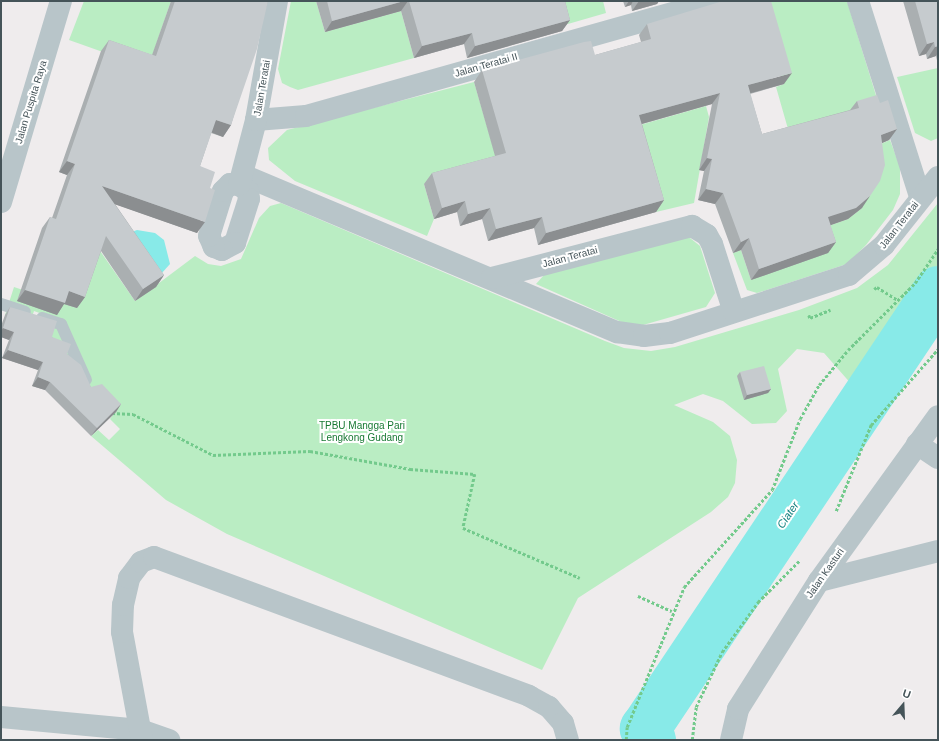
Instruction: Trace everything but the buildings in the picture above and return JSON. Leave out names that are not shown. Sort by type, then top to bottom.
[{"type":"street","name":"Jalan Puspita Raya","points":[[1,202],[61,1]]},
{"type":"street","name":"Jalan Teratai","points":[[278,1],[256,120],[241,180],[492,278],[630,336],[670,333],[849,275],[884,245],[920,197],[858,1]]},
{"type":"street","name":"Jalan Teratai II","points":[[256,120],[306,116],[715,1]]},
{"type":"street","points":[[920,197],[938,177]]},
{"type":"street","name":"Jalan Teratai","points":[[492,278],[692,226],[707,235],[712,244],[734,312]]},
{"type":"street","name":"Jalan Kasturi","points":[[730,740],[738,709],[819,581],[938,416]]},
{"type":"street","points":[[917,444],[938,458]]},
{"type":"street","points":[[819,581],[938,551]]},
{"type":"street","points":[[141,735],[122,632],[123,605],[129,578],[141,562],[154,557],[529,696],[549,707],[563,723],[568,740]]},
{"type":"street","points":[[1,717],[169,740]]},
{"type":"lane","points":[[1,304],[61,324],[90,389]]},
{"type":"path","points":[[626,740],[627,727],[672,611],[684,587],[772,490],[800,419],[819,385],[848,350],[915,283],[938,249]]},
{"type":"path","points":[[832,520],[871,425],[938,349]]},
{"type":"path","points":[[90,389],[114,415],[133,414],[213,455],[310,451],[410,469],[475,474],[463,528],[580,578]]},
{"type":"path","points":[[692,740],[696,707],[722,652],[758,602],[803,558]]},
{"type":"path","points":[[638,596],[672,611]]},
{"type":"green space","points":[[84,1],[171,1],[148,68],[69,40]]},
{"type":"green space","points":[[291,1],[316,1],[325,32],[401,11],[414,58],[298,90],[290,87],[282,83],[278,69]]},
{"type":"green space","points":[[553,1],[603,1],[606,13],[561,26]]},
{"type":"green space","points":[[760,1],[847,1],[878,102],[790,136],[776,87],[784,84]]},
{"type":"green space","points":[[938,68],[938,138],[931,141],[915,133],[897,77]]},
{"type":"green space","points":[[474,82],[498,164],[424,184],[434,219],[427,236],[295,181],[269,160],[268,148],[287,130]]},
{"type":"green space","points":[[706,106],[709,117],[694,203],[656,212],[640,125]]},
{"type":"green space","points":[[890,140],[900,167],[900,194],[893,210],[866,245],[847,264],[757,293],[747,290],[733,253],[741,250],[751,280],[820,229],[848,219],[862,208],[873,147]]},
{"type":"green space","name":"TPBU Mangga Pari Lengkong Gudang","points":[[281,203],[605,341],[624,348],[651,351],[675,347],[799,310],[857,288],[888,265],[938,203],[938,265],[853,386],[824,353],[797,349],[778,369],[787,411],[776,423],[752,424],[723,401],[703,394],[674,405],[713,422],[730,436],[737,460],[735,483],[728,497],[711,512],[578,598],[542,670],[227,534],[166,500],[91,436],[98,430],[109,440],[120,429],[110,419],[115,412],[46,345],[45,315],[34,311],[30,323],[5,315],[14,287],[77,308],[98,248],[135,301],[195,256],[208,264],[221,266],[241,259],[259,218],[270,206]]},
{"type":"green space","points":[[677,237],[690,238],[700,246],[715,293],[706,307],[643,325],[626,324],[536,284],[544,275]]},
{"type":"water","points":[[137,230],[155,233],[164,240],[170,264],[161,274],[132,232]]},
{"type":"waterway","name":"Ciater","points":[[651,740],[645,729],[938,291]]}]
